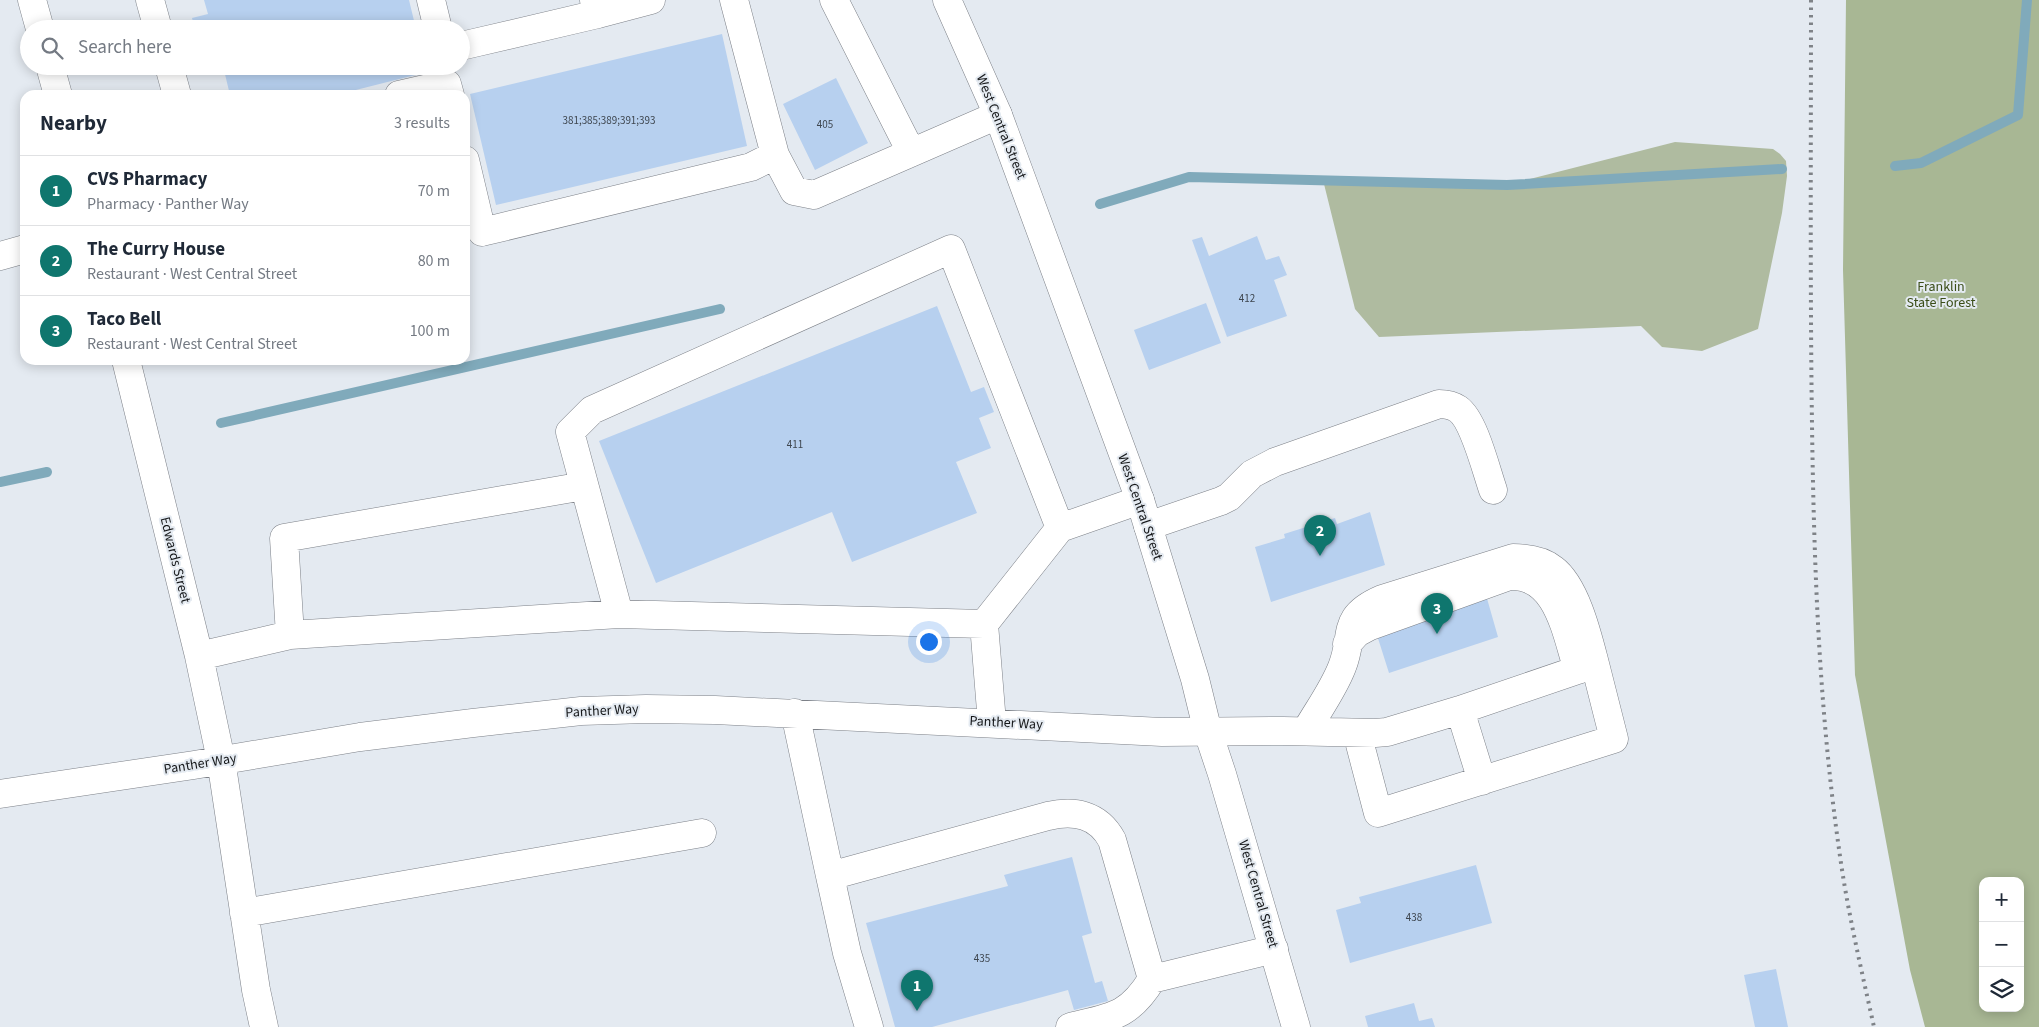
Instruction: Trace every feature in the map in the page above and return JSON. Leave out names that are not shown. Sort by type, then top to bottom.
[{"type":"street","points":[[32,0],[38,20]]},
{"type":"street","points":[[150,0],[156,20]]},
{"type":"street","points":[[431,0],[436,20]]},
{"type":"street","points":[[470,43],[596,7],[651,0]]},
{"type":"street","points":[[734,0],[775,155],[794,191],[814,195],[998,115]]},
{"type":"street","points":[[834,0],[911,152]]},
{"type":"street","name":"West Central Street","points":[[946,0],[998,115],[1140,500],[1195,679],[1208,732],[1296,1027]]},
{"type":"street","points":[[52,75],[57,90]]},
{"type":"street","points":[[171,75],[176,90]]},
{"type":"street","points":[[418,90],[448,82]]},
{"type":"street","points":[[470,181],[482,232],[751,167],[775,155]]},
{"type":"street","points":[[619,614],[570,432],[592,410],[951,249],[1060,528]]},
{"type":"street","points":[[0,256],[20,250]]},
{"type":"street","name":"Edwards Street","points":[[127,365],[199,656],[221,760],[256,990],[264,1027]]},
{"type":"street","points":[[1148,526],[1221,501],[1238,489],[1252,474],[1275,462],[1439,404],[1450,405],[1458,409],[1469,421],[1493,490]]},
{"type":"street","points":[[290,635],[284,538],[584,486]]},
{"type":"street","points":[[992,722],[984,624],[1060,528],[1140,500]]},
{"type":"street","points":[[1306,731],[1339,674],[1346,656],[1347,644],[1357,633],[1370,626],[1509,576],[1518,576],[1534,580],[1549,592],[1561,620],[1586,667],[1614,739],[1378,813],[1357,733]]},
{"type":"street","points":[[199,656],[290,635],[619,614],[984,624]]},
{"type":"street","name":"Panther Way","points":[[0,794],[360,737],[581,711],[646,709],[795,713],[1162,732],[1387,732],[1460,710],[1586,667]]},
{"type":"street","points":[[1460,710],[1482,781]]},
{"type":"street","points":[[795,713],[847,953],[869,1027]]},
{"type":"street","points":[[830,876],[1048,816],[1072,813],[1084,815],[1095,819],[1112,840],[1152,979]]},
{"type":"street","points":[[244,913],[702,833]]},
{"type":"street","points":[[1070,1027],[1107,1018],[1130,1007],[1152,979],[1274,949]]},
{"type":"green space","name":"Franklin State Forest","points":[[1846,0],[2039,0],[2039,1027],[1925,1027],[1910,970],[1855,675],[1843,270]]},
{"type":"green space","points":[[1675,142],[1773,149],[1786,161],[1787,176],[1782,213],[1758,329],[1702,351],[1662,347],[1641,326],[1379,337],[1355,309],[1324,184],[1429,182],[1495,188]]},
{"type":"building","points":[[204,0],[409,0],[414,20],[193,20],[192,18],[208,14]]},
{"type":"building","points":[[722,34],[747,146],[496,205],[470,94]]},
{"type":"building","points":[[225,75],[415,75],[356,90],[229,90]]},
{"type":"building","points":[[836,78],[868,143],[815,170],[783,104]]},
{"type":"building","points":[[1257,236],[1266,260],[1279,256],[1287,275],[1274,280],[1287,316],[1227,337],[1192,240],[1202,237],[1209,256]]},
{"type":"building","points":[[1206,303],[1221,343],[1149,370],[1134,330]]},
{"type":"building","points":[[937,306],[971,392],[984,387],[994,412],[979,418],[991,448],[956,462],[977,513],[852,562],[832,512],[656,583],[599,441]]},
{"type":"building","points":[[1370,512],[1385,565],[1271,602],[1255,547],[1285,538],[1284,534],[1335,518],[1337,524]]},
{"type":"building","points":[[1486,595],[1498,637],[1389,673],[1376,632]]},
{"type":"building","points":[[1072,857],[1092,933],[1082,936],[1095,983],[1102,981],[1108,1001],[1074,1010],[1068,990],[932,1027],[895,1027],[866,923],[1008,886],[1004,875]]},
{"type":"building","points":[[1476,865],[1492,923],[1350,963],[1336,910],[1361,903],[1359,897]]},
{"type":"building","points":[[1776,969],[1788,1027],[1755,1027],[1744,975]]},
{"type":"building","points":[[1414,1003],[1419,1021],[1432,1018],[1435,1027],[1368,1027],[1365,1016]]},
{"type":"waterway","points":[[1895,166],[1921,163],[2018,115],[2027,0]]},
{"type":"waterway","points":[[1100,204],[1189,177],[1507,185],[1782,169]]},
{"type":"waterway","points":[[221,423],[720,309]]},
{"type":"waterway","points":[[0,482],[47,472]]},
{"type":"railway","points":[[1811,0],[1812,425],[1814,531],[1822,690],[1832,796],[1842,871],[1874,1027]]},
{"type":"place","name":"The Curry House","points":[[1320,556]]},
{"type":"place","name":"Taco Bell","points":[[1437,634]]},
{"type":"place","name":"CVS Pharmacy","points":[[917,1011]]}]
